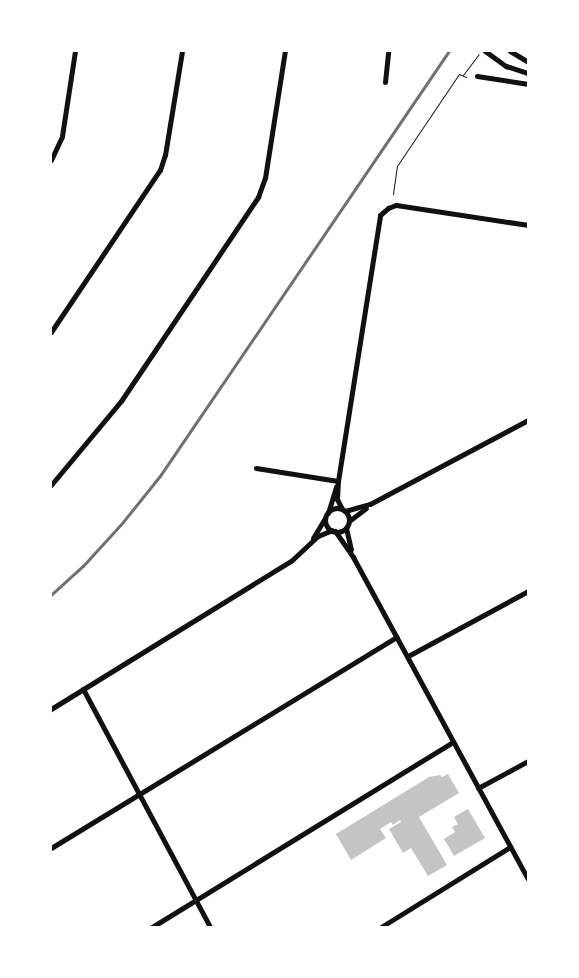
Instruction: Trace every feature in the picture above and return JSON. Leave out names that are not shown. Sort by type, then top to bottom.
[{"type":"street","points":[[51,160],[62,136],[75,51]]},
{"type":"street","points":[[51,332],[160,170],[165,156],[182,51]]},
{"type":"street","points":[[51,485],[121,401],[258,197],[265,178],[285,51]]},
{"type":"street","points":[[385,82],[388,51]]},
{"type":"street","points":[[486,51],[506,66],[528,73]]},
{"type":"street","points":[[510,51],[528,62]]},
{"type":"street","points":[[477,76],[528,84]]},
{"type":"street","points":[[349,521],[337,499],[338,481],[380,215],[388,208],[396,205],[528,225]]},
{"type":"street","points":[[353,557],[346,528],[349,521],[370,504],[528,420]]},
{"type":"street","points":[[256,468],[338,481]]},
{"type":"street","points":[[338,481],[326,524],[353,557],[528,879]]},
{"type":"street","points":[[306,546],[327,515],[334,509],[343,510],[370,504]]},
{"type":"street","points":[[51,708],[291,560],[318,536],[346,528]]},
{"type":"street","points":[[408,656],[528,591]]},
{"type":"street","points":[[51,848],[397,637]]},
{"type":"street","points":[[83,689],[210,927]]},
{"type":"street","points":[[152,927],[453,742]]},
{"type":"street","points":[[478,788],[528,761]]},
{"type":"street","points":[[381,927],[510,847]]},
{"type":"path","points":[[463,76],[479,54]]},
{"type":"path","points":[[393,194],[397,166],[458,74],[466,76]]},
{"type":"building","points":[[448,774],[459,793],[419,817],[447,865],[428,876],[411,848],[403,853],[389,829],[401,822],[400,820],[393,825],[391,822],[380,829],[386,838],[351,860],[336,834],[429,777],[440,775],[442,777]]},
{"type":"building","points":[[468,809],[485,838],[454,856],[444,839],[455,832],[452,827],[458,824],[454,817]]},
{"type":"railway","points":[[51,595],[83,566],[123,522],[160,476],[449,51]]}]
